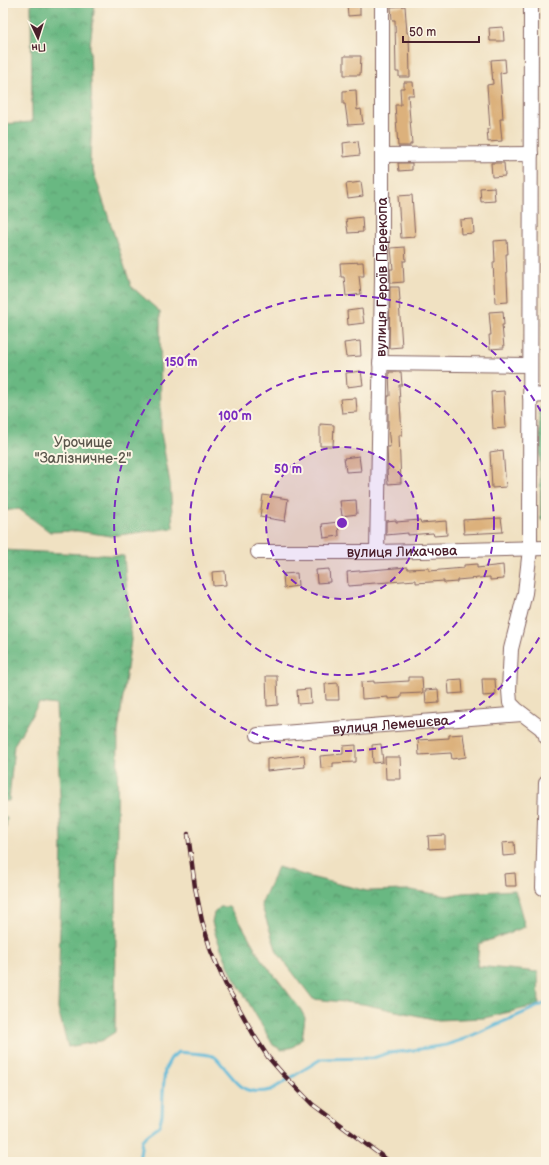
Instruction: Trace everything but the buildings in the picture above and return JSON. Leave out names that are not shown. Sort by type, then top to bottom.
[{"type":"street","name":"вулиця Героїв Перекопа","points":[[377,552],[382,155],[382,3]]},
{"type":"street","points":[[531,3],[530,549],[526,592],[514,638],[509,666],[509,690],[510,703],[519,712],[541,728],[546,734],[546,737]]},
{"type":"street","points":[[382,155],[531,154]]},
{"type":"street","points":[[380,363],[530,365]]},
{"type":"street","points":[[530,396],[546,395]]},
{"type":"street","name":"вулиця Лихачова","points":[[258,552],[377,552],[546,548]]},
{"type":"street","name":"вулиця Лемешєва","points":[[258,735],[519,712]]},
{"type":"street","points":[[543,888],[546,783]]},
{"type":"green space","name":"Урочище \"Залізничне-2\"","points":[[31,3],[95,3],[90,45],[92,118],[90,161],[131,286],[160,312],[161,433],[170,483],[173,528],[111,536],[77,531],[50,532],[19,509],[3,511],[3,124],[32,122]]},
{"type":"green space","points":[[543,206],[546,206],[546,252]]},
{"type":"green space","points":[[546,292],[546,347],[543,347]]},
{"type":"green space","points":[[546,405],[546,520],[541,520],[539,407]]},
{"type":"green space","points":[[3,550],[124,556],[131,640],[118,732],[115,1032],[101,1041],[68,1047],[58,1009],[62,842],[56,705],[39,703],[14,745],[9,801],[3,801]]},
{"type":"green space","points":[[7,817],[3,853],[3,818]]},
{"type":"green space","points":[[278,867],[310,877],[367,891],[410,890],[447,896],[463,893],[515,890],[525,927],[479,944],[477,966],[538,972],[539,1005],[484,1018],[438,1020],[363,1004],[313,999],[277,952],[261,904]]},
{"type":"green space","points":[[220,907],[229,907],[239,920],[261,959],[301,1010],[305,1018],[302,1039],[293,1047],[282,1050],[273,1045],[231,972],[216,936],[212,922],[214,913]]},
{"type":"waterway","points":[[139,1162],[142,1140],[159,1126],[162,1115],[165,1069],[171,1058],[178,1052],[202,1054],[215,1057],[233,1079],[242,1087],[254,1091],[271,1090],[321,1059],[373,1058],[388,1053],[446,1045],[464,1039],[546,1003]]},
{"type":"railway","points":[[188,834],[195,887],[202,921],[211,951],[226,985],[255,1037],[268,1057],[312,1104],[390,1162]]}]
